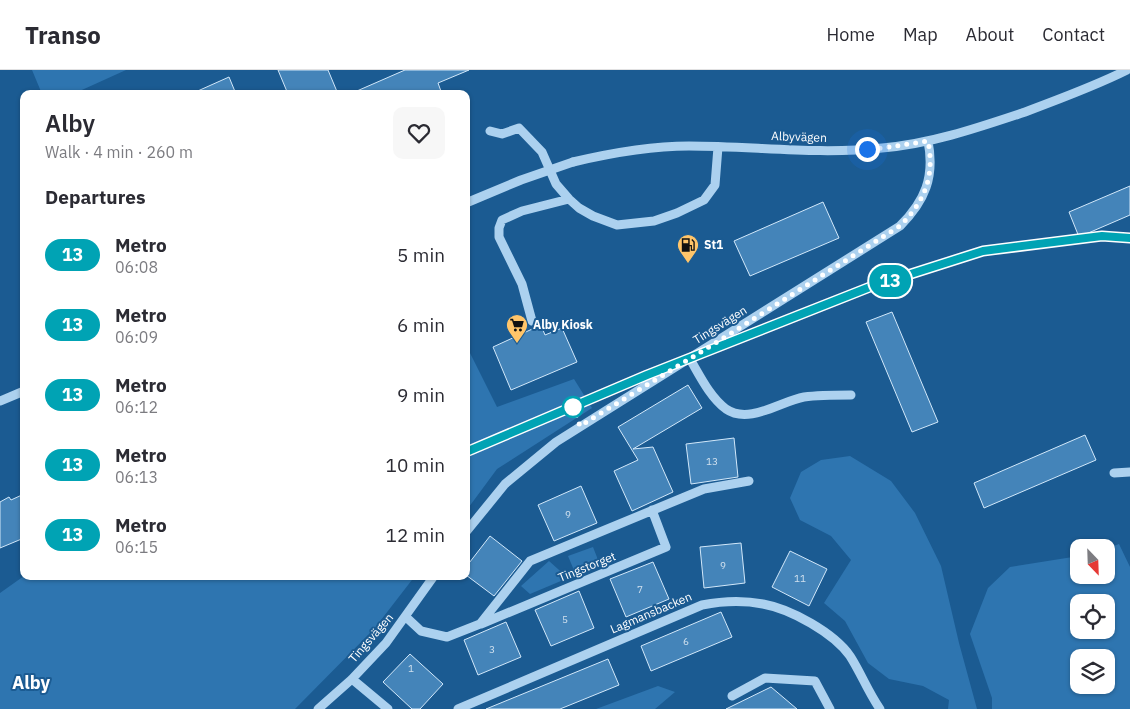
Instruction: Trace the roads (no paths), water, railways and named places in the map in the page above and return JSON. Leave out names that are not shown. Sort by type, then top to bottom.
[{"type":"street","name":"Albyvägen","points":[[470,201],[521,180],[572,162],[610,153],[647,148],[718,147],[835,151],[883,148],[928,141],[984,126],[1047,104],[1127,70]]},
{"type":"street","points":[[490,131],[502,134],[519,128],[542,152],[556,184],[569,199],[579,208],[593,216],[617,224],[654,221],[677,213],[704,200],[715,185],[718,147]]},
{"type":"street","name":"Tingsvägen","points":[[470,527],[504,484],[536,457],[580,426],[900,226],[913,213],[924,195],[931,156],[928,141]]},
{"type":"street","points":[[532,321],[522,284],[499,237],[499,228],[502,220],[522,211],[569,199]]},
{"type":"street","points":[[690,359],[717,400],[728,410],[739,414],[756,414],[803,397],[850,395]]},
{"type":"street","points":[[0,401],[20,393]]},
{"type":"street","points":[[1114,473],[1130,472]]},
{"type":"street","points":[[480,624],[530,561],[704,489],[749,481]]},
{"type":"street","name":"Tingstorget","points":[[406,617],[421,631],[447,637],[666,547],[652,510]]},
{"type":"street","name":"Tingsvägen","points":[[318,709],[352,679],[386,643],[431,580]]},
{"type":"street","name":"Lagmansbacken","points":[[458,709],[702,605],[723,601],[763,603],[793,613],[826,633],[849,655],[870,695],[880,709]]},
{"type":"street","points":[[732,696],[765,678],[815,681],[830,709]]},
{"type":"street","points":[[352,679],[388,709]]},
{"type":"metro line","name":"13","points":[[470,450],[647,375],[870,287],[983,251],[1102,236],[1130,238]]},
{"type":"place","name":"St1","points":[[688,264]]},
{"type":"place","name":"Alby Kiosk","points":[[517,344]]},
{"type":"district","name":"Alby","points":[[31,683]]}]
